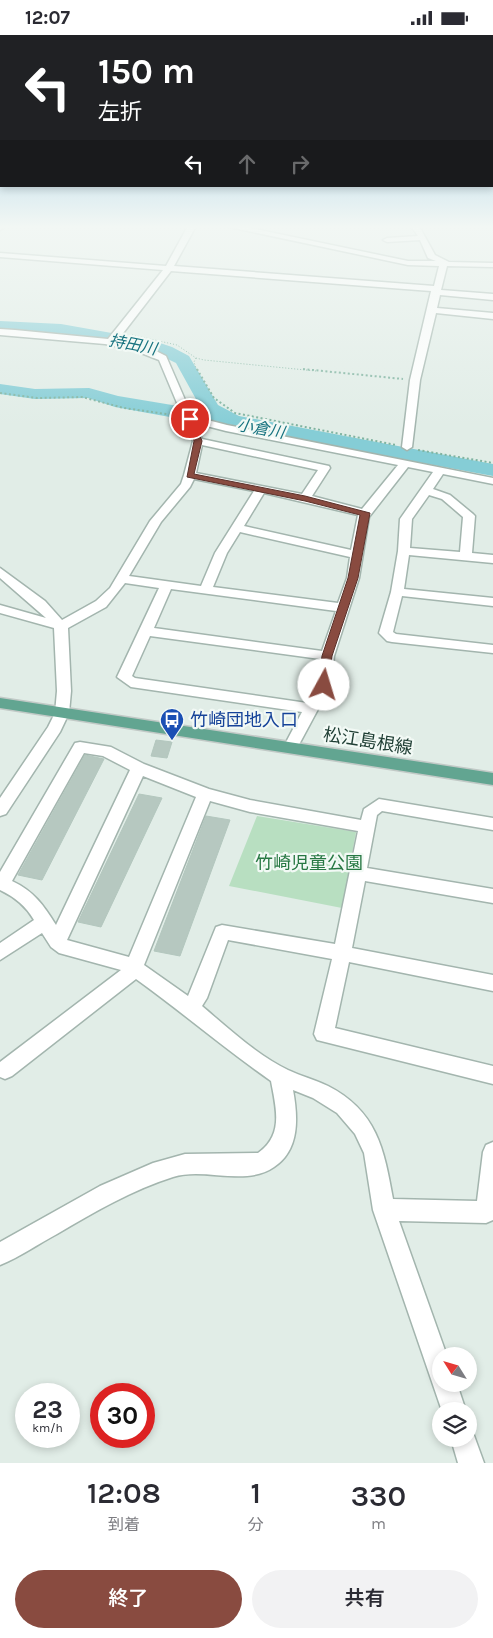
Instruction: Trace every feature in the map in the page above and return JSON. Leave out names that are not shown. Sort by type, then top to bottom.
[{"type":"main road","name":"松江島根線","points":[[0,703],[493,779]]},
{"type":"street","points":[[110,344],[120,334],[149,293]]},
{"type":"street","points":[[407,447],[415,380],[435,293]]},
{"type":"street","points":[[457,293],[493,297]]},
{"type":"street","points":[[431,311],[493,316]]},
{"type":"street","points":[[0,332],[46,334],[110,344],[150,351],[163,358],[198,441],[186,485],[156,521],[122,579],[101,603],[61,626],[0,609]]},
{"type":"street","points":[[188,415],[405,464],[493,481]]},
{"type":"street","points":[[198,441],[325,468],[305,498]]},
{"type":"street","points":[[290,748],[309,708],[324,685],[327,656],[353,578],[365,513],[405,464]]},
{"type":"street","points":[[440,471],[406,519],[404,551],[397,592],[386,633],[392,638],[493,649]]},
{"type":"street","points":[[190,475],[305,498],[365,513]]},
{"type":"street","points":[[206,590],[221,553],[261,489]]},
{"type":"street","points":[[426,490],[446,497],[469,516],[466,557]]},
{"type":"street","points":[[236,529],[357,555]]},
{"type":"street","points":[[404,551],[493,559]]},
{"type":"street","points":[[0,572],[40,604],[61,626],[64,691],[62,713],[55,728],[0,810]]},
{"type":"street","points":[[122,579],[343,608]]},
{"type":"street","points":[[167,585],[124,677],[131,682],[309,708]]},
{"type":"street","points":[[397,592],[493,602]]},
{"type":"street","points":[[146,631],[327,656]]},
{"type":"street","points":[[367,827],[250,806],[205,794],[139,769],[106,751],[80,747],[1,883],[18,891],[26,898],[45,922],[57,942],[74,951],[117,960],[134,968],[189,1007],[229,1041],[280,1076],[320,1092],[344,1105],[363,1127],[374,1153],[384,1210],[432,1348]]},
{"type":"street","points":[[57,942],[139,769]]},
{"type":"street","points":[[5,1070],[127,976],[134,968],[205,794]]},
{"type":"street","points":[[493,824],[380,805],[370,813],[324,1034],[493,1075]]},
{"type":"street","points":[[358,873],[493,896]]},
{"type":"street","points":[[0,953],[45,922]]},
{"type":"street","points":[[189,1007],[198,997],[222,931],[493,983]]},
{"type":"street","points":[[0,1254],[121,1187],[178,1165],[228,1166],[265,1161],[282,1145],[289,1122],[280,1076]]},
{"type":"street","points":[[384,1210],[486,1213],[493,1152]]},
{"type":"street","points":[[465,1447],[470,1463]]},
{"type":"path","points":[[120,334],[177,345],[196,358],[415,380]]},
{"type":"path","points":[[196,358],[195,366],[212,399],[229,411],[269,421],[493,463]]},
{"type":"path","points":[[0,393],[37,398],[82,397],[124,408],[188,415]]},
{"type":"green space","name":"竹崎児童公園","points":[[257,816],[356,832],[342,908],[229,886]]},
{"type":"building","points":[[156,740],[172,742],[167,758],[151,756]]},
{"type":"building","points":[[85,755],[104,759],[42,880],[18,875]]},
{"type":"building","points":[[139,794],[162,798],[101,927],[78,922]]},
{"type":"building","points":[[206,816],[230,820],[180,956],[154,951]]},
{"type":"waterway","name":"持田川","points":[[0,326],[61,329],[151,345],[166,351],[183,360],[211,409],[232,420]]},
{"type":"waterway","name":"小倉川","points":[[0,389],[35,394],[89,393],[115,401],[234,421],[493,470]]},
{"type":"place","name":"竹崎団地入口","points":[[172,741]]},
{"type":"route","points":[[190,419],[198,441],[190,475],[305,498],[365,513],[353,578],[327,656],[324,685]]}]
